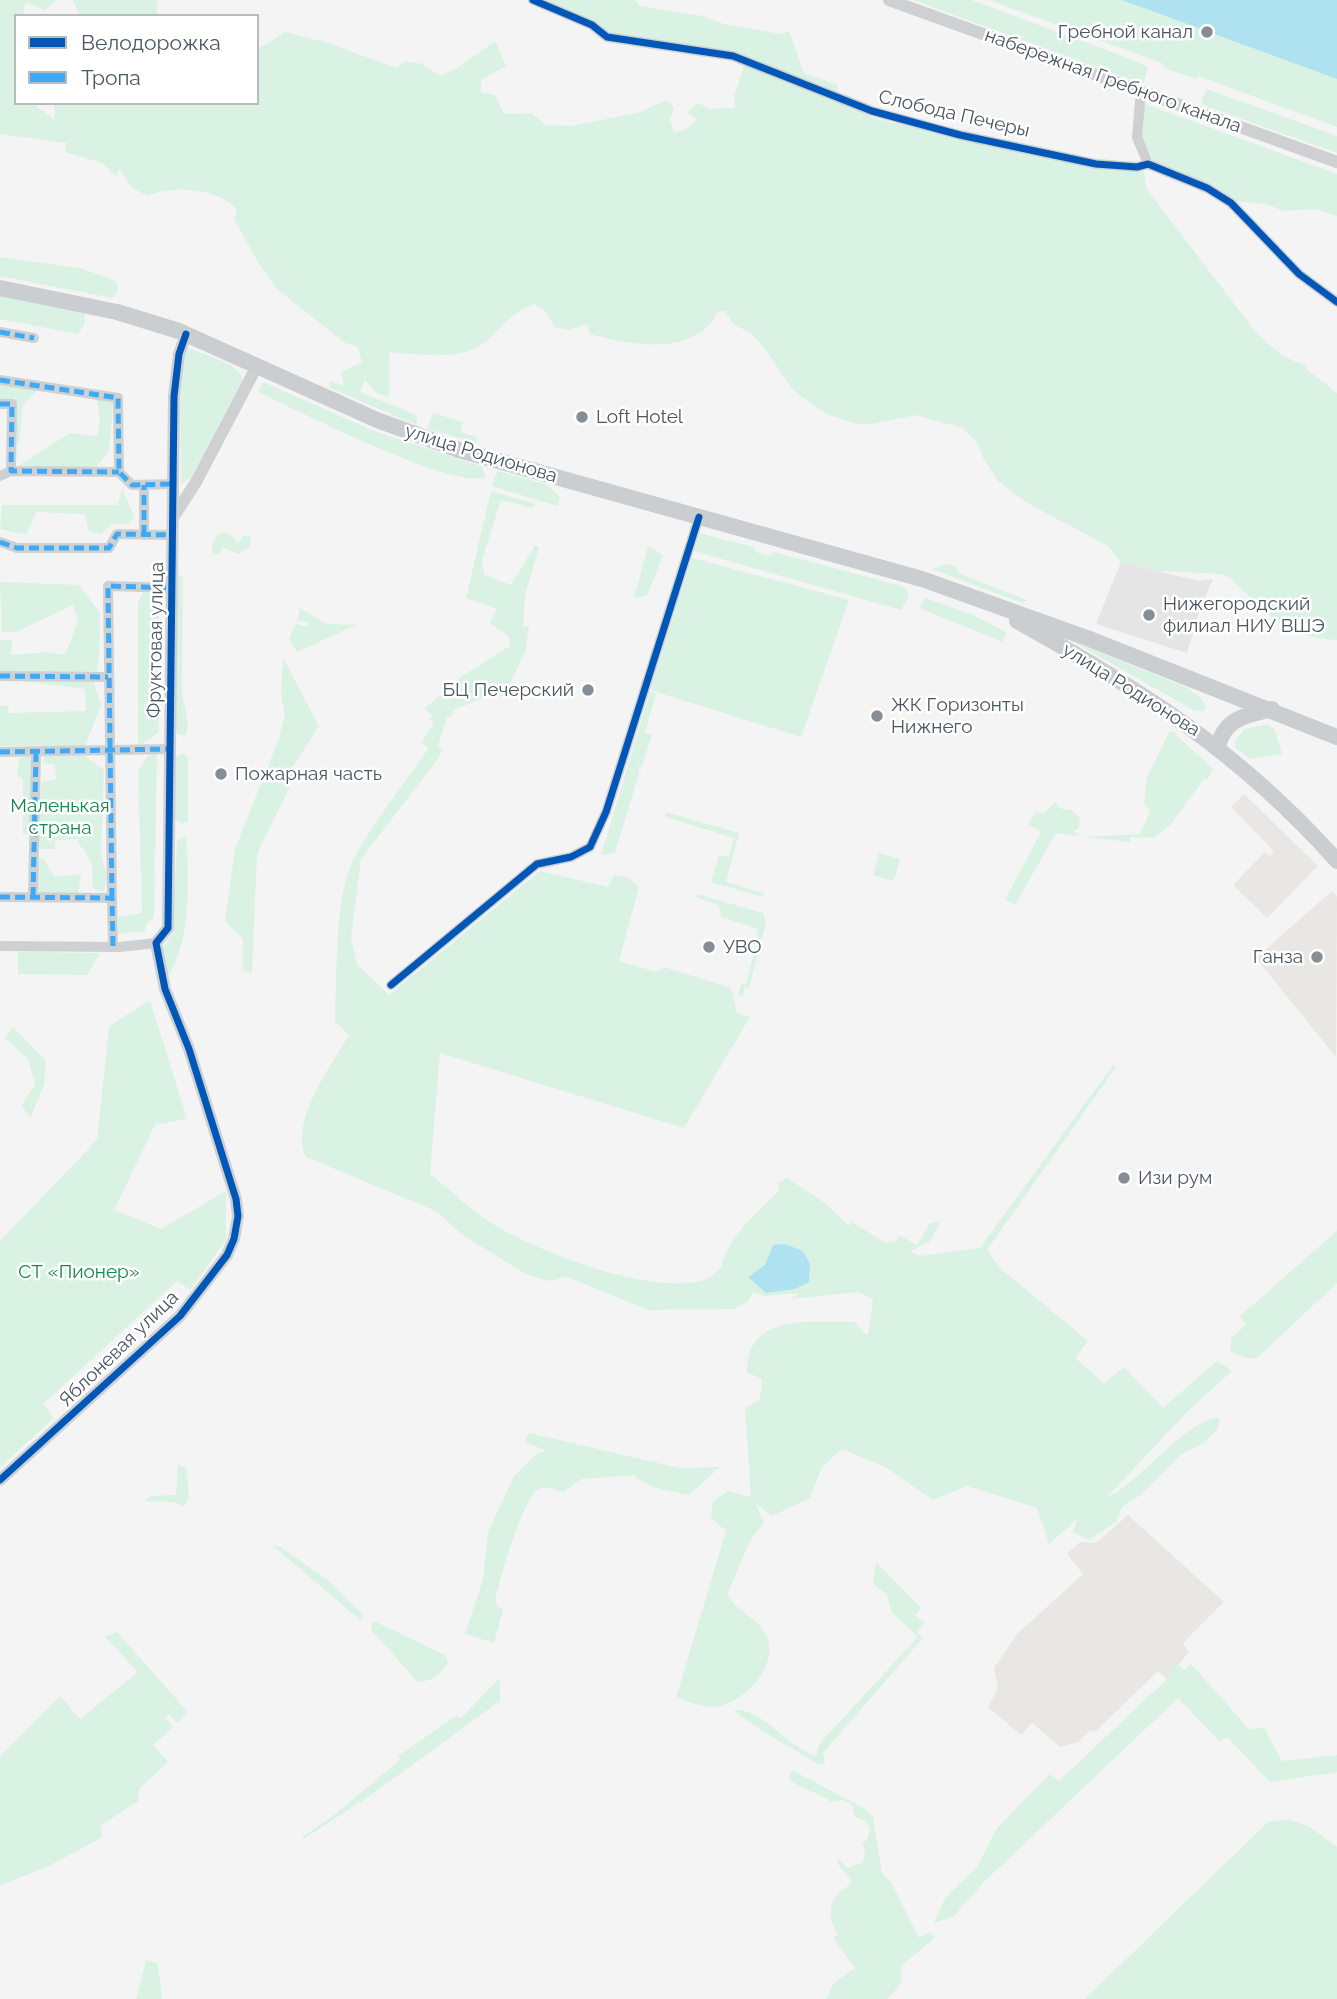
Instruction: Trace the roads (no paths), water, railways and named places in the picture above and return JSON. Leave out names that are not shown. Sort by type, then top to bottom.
[{"type":"main road","name":"улица Родионова","points":[[0,288],[117,312],[186,334],[419,437],[874,565],[972,596],[1272,709],[1337,737]]},
{"type":"main road","name":"улица Родионова","points":[[972,596],[1104,669],[1163,706],[1219,747],[1278,800],[1337,861]]},
{"type":"main road","points":[[1219,747],[1221,736],[1233,722],[1272,709]]},
{"type":"street","name":"Слобода Печеры","points":[[533,0],[592,25],[607,37],[733,56],[872,111],[960,135],[1096,164],[1137,167],[1148,164],[1207,188],[1231,203],[1299,274],[1337,302]]},
{"type":"street","name":"набережная Гребного канала","points":[[890,0],[1337,162]]},
{"type":"street","points":[[1141,91],[1137,137],[1148,164]]},
{"type":"street","points":[[0,332],[34,338]]},
{"type":"street","name":"Фруктовая улица","points":[[156,943],[168,928],[176,374],[186,334]]},
{"type":"street","points":[[173,516],[192,489],[257,366]]},
{"type":"street","points":[[0,380],[117,398],[119,472],[132,485],[174,484],[192,489]]},
{"type":"street","points":[[0,404],[12,404],[11,471]]},
{"type":"street","points":[[0,476],[11,471],[119,472]]},
{"type":"street","points":[[144,485],[144,534]]},
{"type":"street","points":[[391,985],[537,864],[571,857],[590,847],[606,812],[699,517]]},
{"type":"street","points":[[0,542],[17,548],[109,548],[117,534],[173,535]]},
{"type":"street","points":[[113,947],[108,586],[173,588]]},
{"type":"street","points":[[0,676],[108,677]]},
{"type":"street","points":[[0,752],[170,749]]},
{"type":"street","points":[[33,897],[36,752]]},
{"type":"street","points":[[0,897],[112,898]]},
{"type":"street","points":[[0,946],[113,947],[156,943]]},
{"type":"street","name":"Яблоневая улица","points":[[0,1480],[180,1317],[227,1255],[234,1239],[238,1216],[236,1199],[189,1049],[163,982],[156,943]]},
{"type":"water","name":"Гребной канал","points":[[1122,0],[1337,0],[1337,79]]},
{"type":"water","points":[[785,1244],[803,1251],[810,1264],[809,1282],[795,1289],[766,1293],[748,1277],[765,1265],[773,1245]]},
{"type":"place","name":"Гребной канал","points":[[1207,32]]},
{"type":"place","name":"Loft Hotel","points":[[582,417]]},
{"type":"place","name":"Нижегородский филиал НИУ ВШЭ","points":[[1149,615]]},
{"type":"place","name":"БЦ Печерский","points":[[588,690]]},
{"type":"place","name":"ЖК Горизонты Нижнего","points":[[877,716]]},
{"type":"place","name":"Пожарная часть","points":[[221,774]]},
{"type":"place","name":"УВО","points":[[709,947]]},
{"type":"place","name":"Ганза","points":[[1317,957]]},
{"type":"place","name":"Изи рум","points":[[1124,1178]]},
{"type":"park label","name":"Маленькая страна","points":[[60,817]]},
{"type":"park label","name":"СТ «Пионер»","points":[[79,1272]]}]
